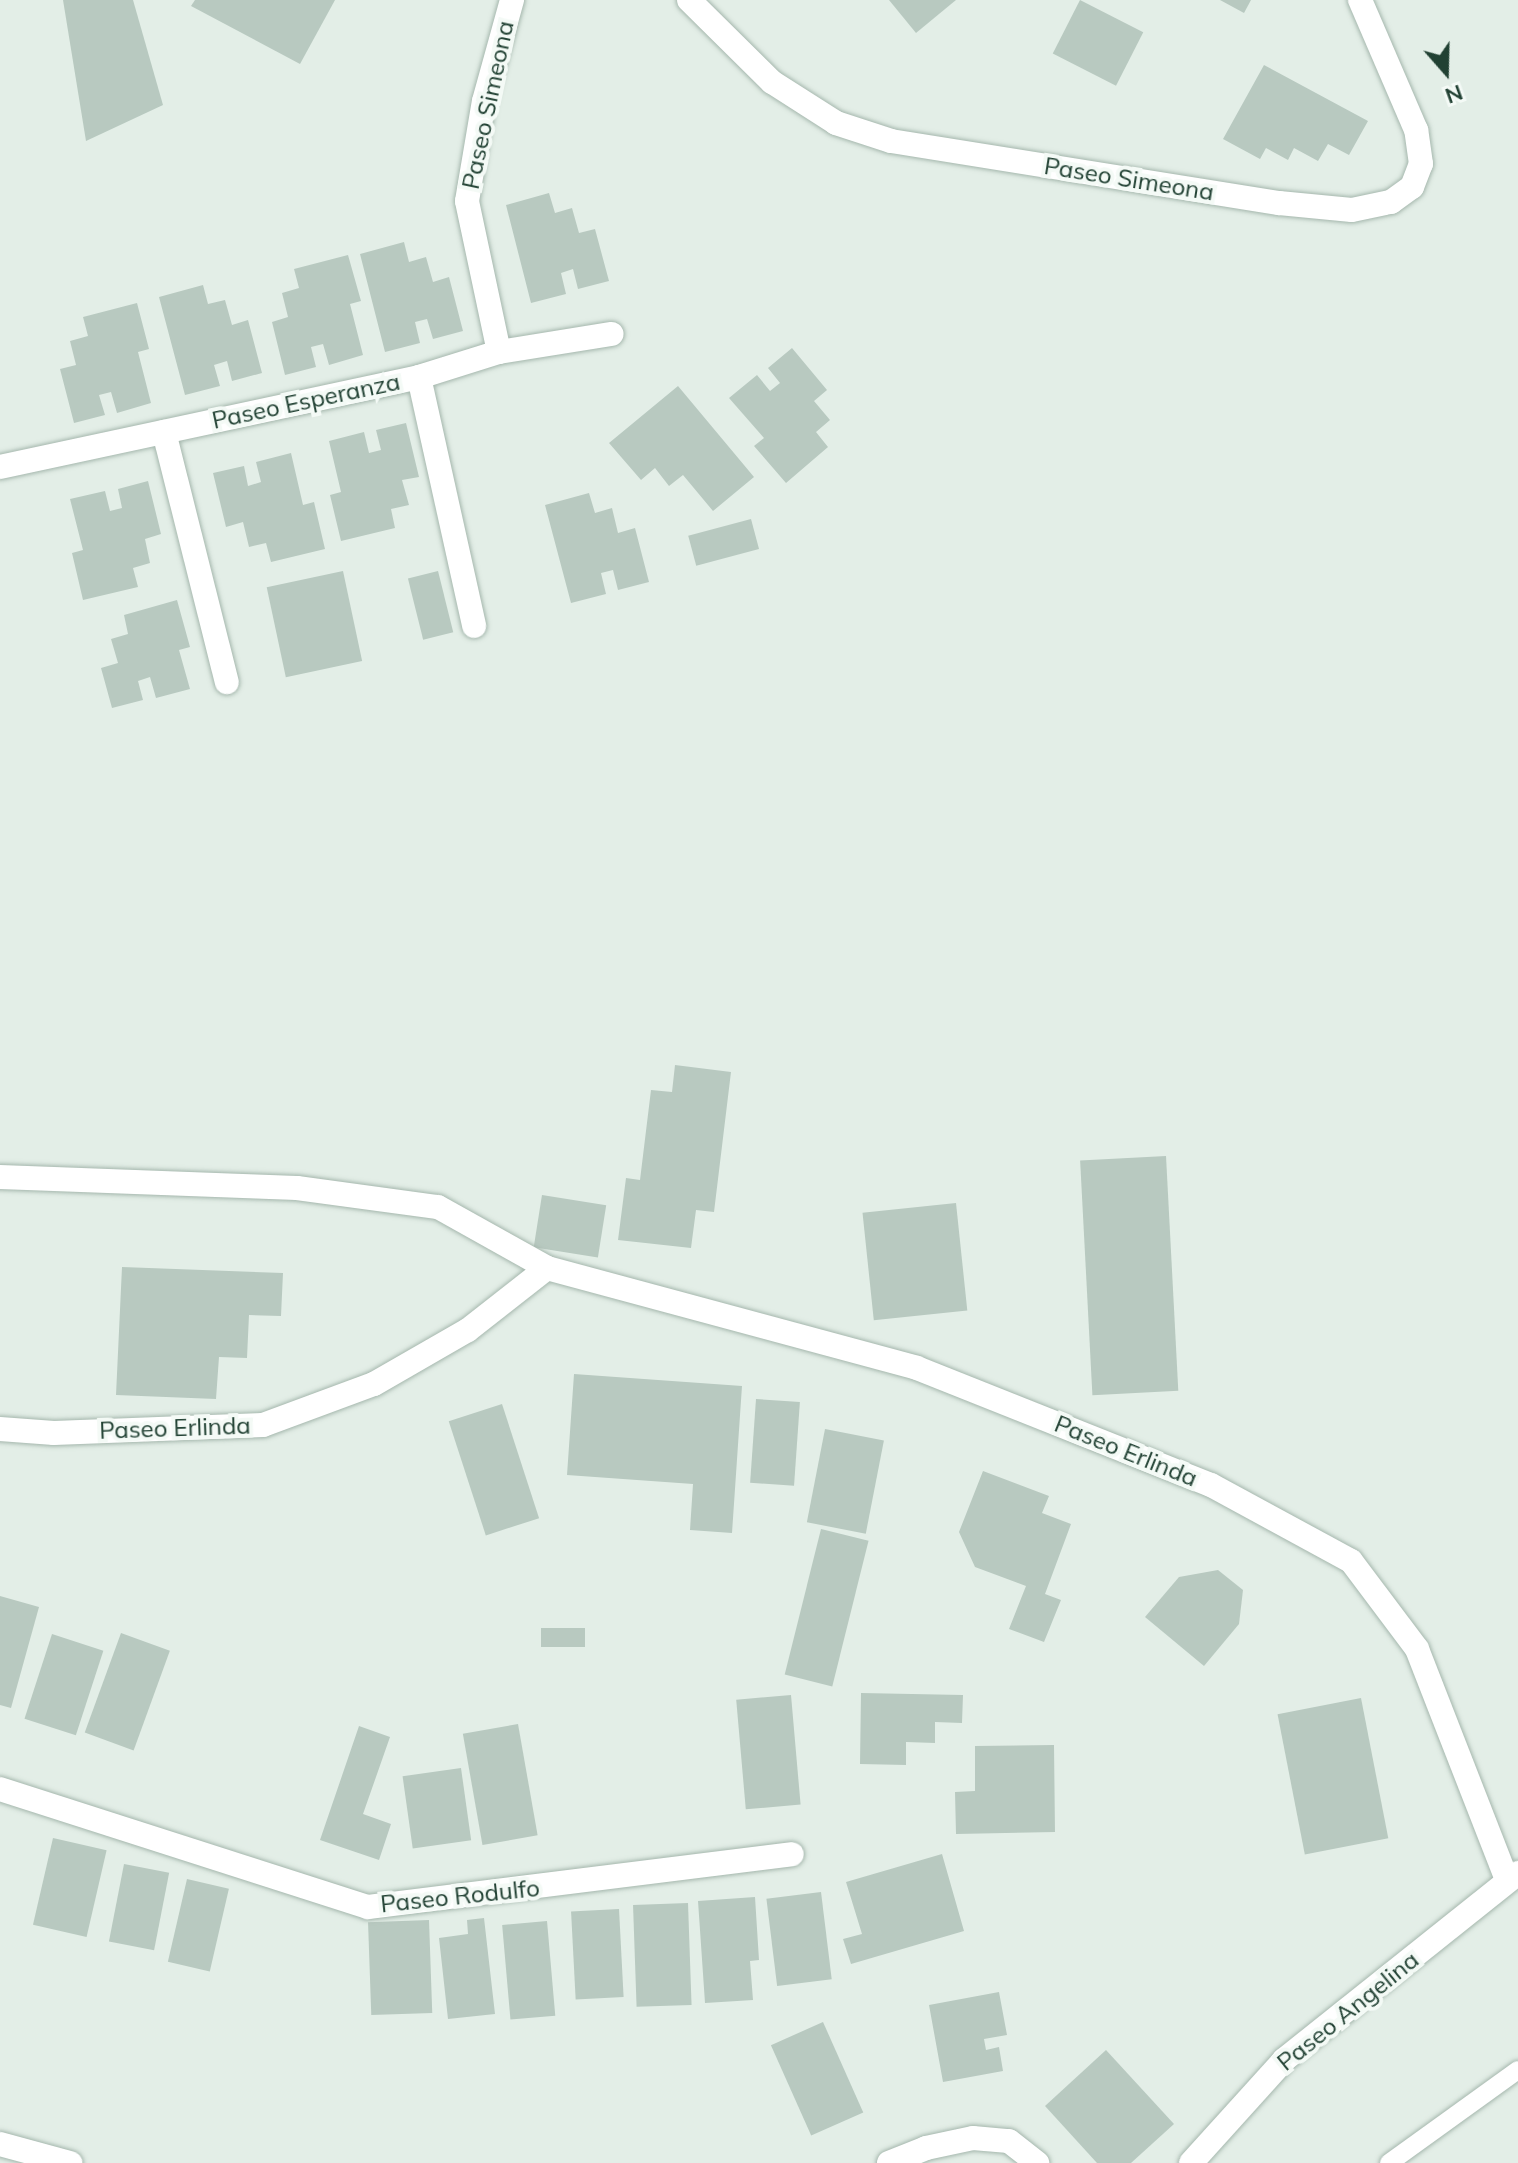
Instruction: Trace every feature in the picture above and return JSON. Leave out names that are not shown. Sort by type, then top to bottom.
[{"type":"street","name":"Paseo Simeona","points":[[499,352],[467,201],[484,101],[512,0]]},
{"type":"street","name":"Paseo Simeona","points":[[689,0],[772,82],[836,123],[891,141],[1279,203],[1352,210],[1391,202],[1412,187],[1421,164],[1416,130],[1360,0]]},
{"type":"street","name":"Paseo Esperanza","points":[[0,467],[419,377],[499,352],[612,334]]},
{"type":"street","points":[[419,377],[474,626]]},
{"type":"street","points":[[164,432],[227,682]]},
{"type":"street","name":"Paseo Erlinda","points":[[0,1177],[297,1188],[438,1207],[547,1268],[917,1368],[1211,1485],[1351,1561],[1417,1649],[1512,1876]]},
{"type":"street","name":"Paseo Erlinda","points":[[0,1429],[54,1433],[263,1425],[374,1384],[468,1330],[547,1268]]},
{"type":"street","name":"Paseo Rodulfo","points":[[0,1789],[368,1907],[792,1854]]},
{"type":"street","name":"Paseo Angelina","points":[[1191,2163],[1284,2060],[1512,1876]]},
{"type":"street","points":[[889,2163],[926,2148],[973,2138],[1009,2141],[1037,2163]]},
{"type":"street","points":[[0,2144],[70,2163]]},
{"type":"lane","points":[[1389,2163],[1518,2070]]},
{"type":"building","points":[[63,0],[133,0],[163,105],[86,141]]},
{"type":"building","points":[[195,0],[335,0],[300,64],[191,6]]},
{"type":"building","points":[[889,0],[956,0],[916,33]]},
{"type":"building","points":[[1080,0],[1143,32],[1116,86],[1053,53]]},
{"type":"building","points":[[1220,0],[1251,0],[1244,13]]},
{"type":"building","points":[[1264,65],[1368,121],[1349,155],[1328,144],[1318,161],[1294,148],[1288,160],[1266,148],[1260,159],[1223,139]]},
{"type":"building","points":[[549,193],[555,213],[572,208],[579,233],[595,229],[609,281],[578,289],[573,269],[561,273],[566,294],[531,303],[506,205]]},
{"type":"building","points":[[404,242],[409,262],[426,257],[433,282],[449,277],[463,331],[433,339],[427,319],[415,322],[420,343],[385,352],[360,254]]},
{"type":"building","points":[[348,255],[361,301],[350,304],[363,355],[329,365],[323,344],[311,347],[316,367],[285,375],[272,322],[288,317],[282,293],[299,288],[294,269]]},
{"type":"building","points":[[203,285],[208,304],[225,300],[232,325],[248,320],[262,373],[232,381],[227,361],[214,365],[220,386],[185,395],[159,297]]},
{"type":"building","points":[[137,303],[149,349],[138,352],[151,403],[117,413],[111,392],[99,395],[105,415],[74,423],[60,369],[76,365],[70,341],[88,336],[83,317]]},
{"type":"building","points":[[792,348],[827,390],[814,401],[830,420],[816,432],[828,447],[786,483],[754,446],[764,438],[729,398],[757,375],[770,391],[780,383],[768,368]]},
{"type":"building","points":[[678,386],[754,477],[713,511],[683,475],[669,486],[655,468],[641,480],[609,443]]},
{"type":"building","points":[[406,423],[419,477],[402,480],[409,505],[391,509],[395,528],[341,541],[330,495],[341,492],[329,441],[364,432],[369,453],[381,450],[376,430]]},
{"type":"building","points":[[291,453],[303,505],[314,502],[325,549],[271,562],[266,543],[249,547],[243,522],[226,527],[213,473],[244,466],[248,486],[261,482],[256,462]]},
{"type":"building","points":[[148,481],[161,534],[145,539],[150,563],[133,568],[138,587],[83,600],[72,553],[83,550],[70,499],[105,491],[110,511],[122,508],[118,489]]},
{"type":"building","points":[[589,493],[595,513],[612,508],[618,533],[635,528],[649,582],[618,590],[613,570],[601,573],[606,594],[571,603],[545,505]]},
{"type":"building","points":[[751,519],[759,549],[696,566],[688,536]]},
{"type":"building","points":[[343,571],[362,661],[286,677],[267,587]]},
{"type":"building","points":[[438,571],[453,632],[423,640],[408,578]]},
{"type":"building","points":[[177,600],[190,647],[179,650],[190,689],[156,698],[150,677],[138,681],[143,700],[112,708],[101,668],[118,663],[111,639],[128,634],[124,615]]},
{"type":"building","points":[[675,1065],[731,1072],[714,1212],[696,1210],[691,1248],[618,1240],[626,1178],[640,1180],[651,1090],[672,1092]]},
{"type":"building","points":[[1166,1156],[1178,1391],[1092,1395],[1080,1161]]},
{"type":"building","points":[[542,1195],[606,1205],[598,1258],[534,1247]]},
{"type":"building","points":[[956,1203],[967,1310],[874,1320],[863,1213]]},
{"type":"building","points":[[122,1267],[283,1273],[281,1316],[249,1315],[247,1358],[219,1357],[216,1399],[116,1395]]},
{"type":"building","points":[[574,1374],[742,1386],[732,1533],[690,1530],[693,1484],[567,1475]]},
{"type":"building","points":[[756,1399],[800,1402],[794,1486],[750,1483]]},
{"type":"building","points":[[502,1404],[539,1518],[486,1535],[449,1421]]},
{"type":"building","points":[[825,1429],[884,1440],[866,1534],[807,1522]]},
{"type":"building","points":[[983,1471],[1049,1496],[1042,1513],[1071,1524],[1045,1594],[1061,1600],[1044,1642],[1009,1629],[1026,1586],[975,1567],[959,1532]]},
{"type":"building","points":[[821,1529],[869,1541],[832,1686],[785,1675]]},
{"type":"building","points":[[1218,1570],[1243,1590],[1239,1624],[1204,1666],[1145,1617],[1179,1577]]},
{"type":"building","points":[[0,1596],[39,1607],[11,1708],[0,1705]]},
{"type":"building","points":[[541,1628],[585,1628],[585,1647],[541,1647]]},
{"type":"building","points":[[121,1633],[170,1651],[134,1750],[85,1733]]},
{"type":"building","points":[[52,1634],[103,1651],[76,1735],[24,1719]]},
{"type":"building","points":[[861,1693],[963,1695],[962,1723],[935,1722],[935,1743],[906,1742],[906,1765],[860,1764]]},
{"type":"building","points":[[791,1695],[801,1805],[746,1809],[736,1700]]},
{"type":"building","points":[[1361,1698],[1388,1838],[1305,1855],[1278,1714]]},
{"type":"building","points":[[518,1724],[538,1835],[482,1845],[463,1734]]},
{"type":"building","points":[[359,1726],[390,1737],[363,1814],[391,1824],[379,1860],[320,1840]]},
{"type":"building","points":[[1054,1745],[1055,1832],[956,1834],[955,1792],[975,1791],[975,1746]]},
{"type":"building","points":[[461,1768],[471,1840],[413,1849],[403,1776]]},
{"type":"building","points":[[53,1838],[107,1850],[87,1937],[33,1925]]},
{"type":"building","points":[[942,1854],[964,1931],[851,1964],[843,1939],[862,1934],[846,1882]]},
{"type":"building","points":[[124,1864],[169,1873],[154,1950],[109,1942]]},
{"type":"building","points":[[187,1879],[229,1889],[210,1971],[168,1962]]},
{"type":"building","points":[[821,1892],[832,1979],[777,1986],[766,1899]]},
{"type":"building","points":[[755,1897],[759,1960],[750,1961],[753,2000],[705,2003],[698,1901]]},
{"type":"building","points":[[688,1903],[692,2005],[637,2007],[633,1905]]},
{"type":"building","points":[[619,1909],[624,1997],[576,1999],[571,1912]]},
{"type":"building","points":[[484,1918],[495,2014],[448,2019],[439,1938],[468,1934],[467,1920]]},
{"type":"building","points":[[429,1920],[432,2013],[371,2015],[368,1922]]},
{"type":"building","points":[[547,1921],[555,2016],[510,2020],[502,1925]]},
{"type":"building","points":[[999,1992],[1007,2035],[984,2039],[986,2050],[999,2047],[1003,2071],[943,2082],[929,2005]]},
{"type":"building","points":[[823,2022],[863,2112],[811,2136],[771,2045]]},
{"type":"building","points":[[1106,2050],[1174,2124],[1131,2163],[1097,2163],[1045,2106]]}]
